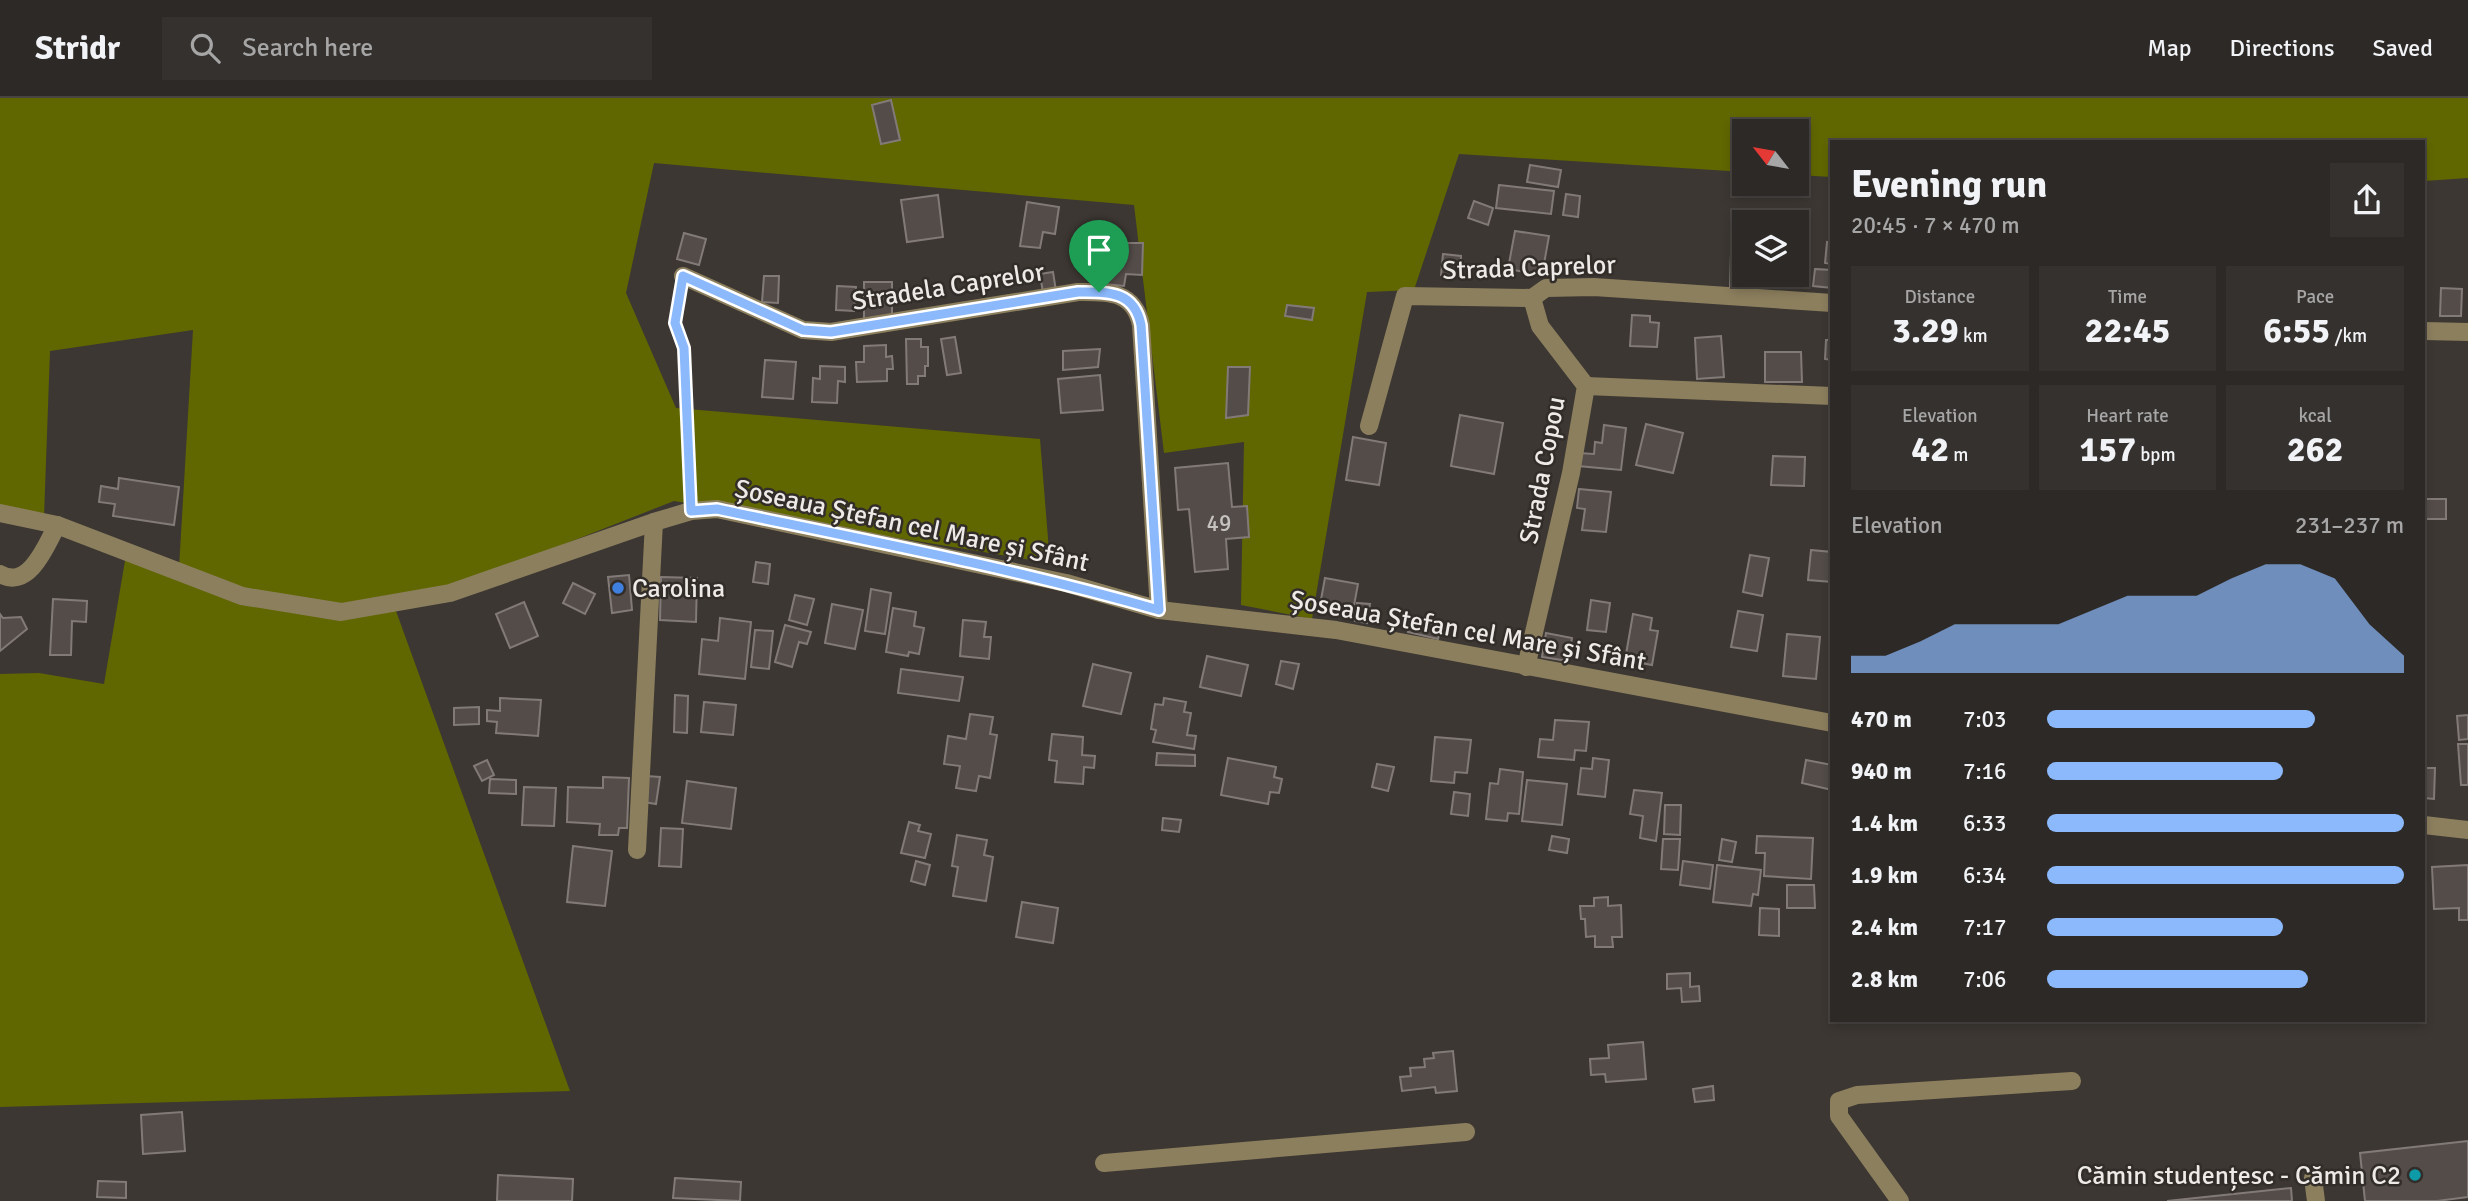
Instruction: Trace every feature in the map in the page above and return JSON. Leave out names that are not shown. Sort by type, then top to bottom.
[{"type":"street","name":"Stradela Caprelor","points":[[683,276],[803,330],[831,332],[1078,292],[1117,294],[1127,300],[1139,315],[1141,325],[1159,610]]},
{"type":"street","name":"Strada Caprelor","points":[[1369,426],[1405,296],[1532,298],[1546,288],[1594,287],[1830,303]]},
{"type":"street","name":"Strada Copou","points":[[1526,667],[1571,473],[1586,386],[1540,326],[1532,298]]},
{"type":"street","points":[[2425,331],[2468,332]]},
{"type":"street","points":[[1586,386],[1830,396]]},
{"type":"street","name":"Șoseaua Ștefan cel Mare și Sfânt","points":[[0,513],[57,525],[242,597],[341,612],[450,593],[654,522],[691,511],[717,509],[1066,583],[1159,610],[1336,630],[1830,723]]},
{"type":"street","points":[[637,850],[654,522]]},
{"type":"street","points":[[0,575],[7,578],[22,576],[37,562],[57,525]]},
{"type":"street","points":[[2425,825],[2468,830]]},
{"type":"street","points":[[1900,1201],[1839,1116],[1839,1101],[1857,1095],[2072,1081]]},
{"type":"street","points":[[1104,1163],[1466,1132]]},
{"type":"street","points":[[2313,1178],[2316,1201]]},
{"type":"path","points":[[683,276],[675,323],[684,348],[691,511]]},
{"type":"shaded area","points":[[0,98],[2468,98],[2468,178],[2425,181],[2425,140],[1830,140],[1830,177],[1810,176],[1810,119],[1732,119],[1732,171],[1459,154],[1414,290],[1367,292],[1312,619],[1241,605],[1244,442],[1164,453],[1134,205],[654,163],[626,293],[676,408],[1040,439],[1050,563],[674,501],[450,589],[342,607],[244,593],[179,568],[193,330],[50,351],[44,517],[0,509]]},
{"type":"shaded area","points":[[126,555],[242,602],[396,611],[570,1091],[0,1107],[0,674],[39,673],[104,684]]},
{"type":"building","points":[[891,100],[900,140],[881,144],[872,105]]},
{"type":"building","points":[[1530,165],[1561,170],[1558,187],[1527,182]]},
{"type":"building","points":[[1499,185],[1554,191],[1551,214],[1496,208]]},
{"type":"building","points":[[1566,194],[1580,196],[1578,217],[1563,215]]},
{"type":"building","points":[[938,195],[943,237],[907,242],[901,200]]},
{"type":"building","points":[[1474,201],[1493,208],[1488,225],[1468,218]]},
{"type":"building","points":[[1027,202],[1059,207],[1055,234],[1043,232],[1040,248],[1020,246]]},
{"type":"building","points":[[1515,231],[1549,236],[1542,275],[1508,269]]},
{"type":"building","points":[[684,233],[706,239],[699,265],[677,259]]},
{"type":"building","points":[[1827,242],[1830,243],[1830,264],[1825,263]]},
{"type":"building","points":[[1118,243],[1143,243],[1142,275],[1126,274],[1124,286],[1104,284],[1106,254],[1118,255]]},
{"type":"building","points":[[1731,253],[1732,253],[1732,287]]},
{"type":"building","points":[[1443,254],[1461,256],[1460,276],[1441,275]]},
{"type":"building","points":[[1815,269],[1830,270],[1830,288],[1813,286]]},
{"type":"building","points":[[1053,272],[1056,291],[1043,293],[1040,274]]},
{"type":"building","points":[[764,276],[779,276],[778,303],[762,302]]},
{"type":"building","points":[[864,282],[892,282],[892,320],[864,320]]},
{"type":"building","points":[[837,286],[856,287],[854,311],[836,310]]},
{"type":"building","points":[[2441,288],[2462,289],[2461,316],[2440,316]]},
{"type":"building","points":[[1287,305],[1314,308],[1312,320],[1285,316]]},
{"type":"building","points":[[1632,315],[1650,316],[1650,322],[1659,323],[1657,347],[1630,346]]},
{"type":"building","points":[[1721,336],[1724,377],[1697,379],[1695,338]]},
{"type":"building","points":[[955,337],[961,373],[947,375],[941,339]]},
{"type":"building","points":[[906,339],[921,339],[921,347],[928,347],[928,366],[925,366],[925,376],[918,376],[918,384],[907,384]]},
{"type":"building","points":[[1826,340],[1830,340],[1830,360],[1825,359]]},
{"type":"building","points":[[886,345],[886,357],[892,356],[893,369],[887,369],[887,381],[857,382],[856,362],[864,362],[864,346]]},
{"type":"building","points":[[1100,349],[1098,367],[1063,370],[1063,351]]},
{"type":"building","points":[[1765,352],[1801,352],[1802,382],[1765,382]]},
{"type":"building","points":[[765,360],[796,362],[793,399],[762,397]]},
{"type":"building","points":[[820,366],[845,367],[845,382],[838,381],[837,403],[812,402],[813,378],[820,379]]},
{"type":"building","points":[[1228,367],[1250,367],[1248,415],[1226,418]]},
{"type":"building","points":[[1100,375],[1103,410],[1061,413],[1058,379]]},
{"type":"building","points":[[1460,415],[1503,423],[1494,474],[1451,466]]},
{"type":"building","points":[[1646,424],[1683,433],[1673,473],[1636,465]]},
{"type":"building","points":[[1604,425],[1626,428],[1621,470],[1578,466],[1579,453],[1594,454],[1595,442],[1602,443]]},
{"type":"building","points":[[1353,437],[1386,443],[1379,485],[1346,480]]},
{"type":"building","points":[[1773,456],[1805,457],[1804,486],[1771,485]]},
{"type":"building","points":[[1228,463],[1232,507],[1247,506],[1249,537],[1226,539],[1228,569],[1195,572],[1189,509],[1178,510],[1175,468]]},
{"type":"building","points":[[119,478],[179,487],[174,525],[113,516],[115,504],[99,502],[101,486],[118,489]]},
{"type":"building","points":[[1579,489],[1611,492],[1606,532],[1582,530],[1585,509],[1577,508]]},
{"type":"building","points":[[2425,499],[2446,499],[2446,519],[2425,519]]},
{"type":"building","points":[[1811,550],[1830,552],[1830,582],[1808,580]]},
{"type":"building","points":[[1750,555],[1769,558],[1762,596],[1743,592]]},
{"type":"building","points":[[756,562],[770,564],[768,584],[753,582]]},
{"type":"building","points":[[629,575],[632,610],[612,613],[608,577]]},
{"type":"building","points":[[661,577],[697,578],[696,622],[660,620]]},
{"type":"building","points":[[1325,578],[1358,584],[1353,611],[1320,605]]},
{"type":"building","points":[[573,583],[595,594],[585,614],[563,603]]},
{"type":"building","points":[[871,589],[891,593],[885,634],[865,631]]},
{"type":"building","points":[[795,595],[814,599],[807,625],[789,620]]},
{"type":"building","points":[[53,599],[87,601],[86,622],[72,621],[71,655],[50,655]]},
{"type":"building","points":[[1591,600],[1610,603],[1606,632],[1587,630]]},
{"type":"building","points":[[524,602],[538,636],[510,648],[496,614]]},
{"type":"building","points":[[1357,603],[1370,604],[1367,623],[1355,621]]},
{"type":"building","points":[[832,604],[863,610],[855,649],[825,643]]},
{"type":"building","points":[[893,608],[916,612],[914,626],[924,628],[919,654],[909,652],[908,656],[886,652]]},
{"type":"building","points":[[1738,611],[1763,615],[1757,651],[1731,647]]},
{"type":"building","points":[[0,614],[3,618],[21,617],[27,629],[0,651]]},
{"type":"building","points":[[1633,614],[1652,618],[1650,630],[1658,631],[1652,665],[1625,660]]},
{"type":"building","points":[[1411,616],[1442,623],[1438,639],[1408,632]]},
{"type":"building","points":[[720,618],[751,622],[745,679],[699,674],[702,639],[718,641]]},
{"type":"building","points":[[963,620],[986,622],[984,637],[991,637],[989,659],[960,656]]},
{"type":"building","points":[[785,625],[811,632],[807,644],[799,642],[792,667],[775,662]]},
{"type":"building","points":[[755,630],[773,631],[769,669],[751,667]]},
{"type":"building","points":[[1546,633],[1572,638],[1568,661],[1542,657]]},
{"type":"building","points":[[1787,634],[1820,637],[1816,679],[1783,676]]},
{"type":"building","points":[[1207,656],[1248,665],[1241,696],[1200,687]]},
{"type":"building","points":[[1281,661],[1299,664],[1293,689],[1276,684]]},
{"type":"building","points":[[1093,664],[1131,673],[1121,714],[1083,706]]},
{"type":"building","points":[[901,669],[963,677],[959,701],[898,693]]},
{"type":"building","points":[[675,695],[688,696],[687,733],[674,732]]},
{"type":"building","points":[[500,698],[541,700],[538,736],[496,733],[497,722],[487,721],[487,710],[500,711]]},
{"type":"building","points":[[1164,698],[1186,702],[1184,712],[1191,713],[1187,735],[1196,736],[1194,749],[1153,742],[1156,730],[1151,729],[1155,704],[1163,705]]},
{"type":"building","points":[[704,702],[736,705],[733,735],[701,732]]},
{"type":"building","points":[[479,707],[479,724],[454,725],[454,708]]},
{"type":"building","points":[[970,714],[993,717],[990,734],[997,735],[990,778],[979,776],[976,791],[956,788],[960,766],[944,764],[948,736],[966,739]]},
{"type":"building","points":[[2468,715],[2468,739],[2459,740],[2457,716]]},
{"type":"building","points":[[1555,720],[1589,722],[1586,751],[1575,750],[1574,760],[1538,757],[1540,739],[1553,740]]},
{"type":"building","points":[[1052,734],[1083,737],[1082,755],[1095,756],[1094,768],[1084,767],[1083,784],[1055,782],[1057,761],[1049,760]]},
{"type":"building","points":[[1435,737],[1471,740],[1467,773],[1455,772],[1454,783],[1431,781]]},
{"type":"building","points":[[2458,744],[2468,744],[2468,785],[2461,785]]},
{"type":"building","points":[[1157,753],[1195,755],[1195,766],[1156,765]]},
{"type":"building","points":[[1228,758],[1276,767],[1274,777],[1282,779],[1279,793],[1270,792],[1268,804],[1221,795]]},
{"type":"building","points":[[1593,758],[1609,760],[1605,797],[1578,794],[1581,768],[1592,769]]},
{"type":"building","points":[[487,760],[494,775],[482,781],[474,766]]},
{"type":"building","points":[[1806,760],[1830,765],[1830,790],[1802,783]]},
{"type":"building","points":[[1377,764],[1394,767],[1388,791],[1372,787]]},
{"type":"building","points":[[2425,768],[2435,768],[2434,799],[2425,798]]},
{"type":"building","points":[[1500,769],[1523,772],[1519,814],[1508,813],[1507,821],[1486,819],[1490,783],[1498,784]]},
{"type":"building","points":[[646,776],[660,777],[656,804],[643,802]]},
{"type":"building","points":[[603,777],[629,778],[627,828],[619,828],[618,835],[599,835],[600,824],[567,822],[568,787],[603,788]]},
{"type":"building","points":[[490,779],[516,780],[516,794],[489,793]]},
{"type":"building","points":[[1527,780],[1567,784],[1562,825],[1522,821]]},
{"type":"building","points":[[687,781],[736,788],[731,829],[682,823]]},
{"type":"building","points":[[524,787],[556,788],[554,826],[522,825]]},
{"type":"building","points":[[1634,790],[1662,793],[1656,841],[1640,838],[1643,816],[1630,814]]},
{"type":"building","points":[[1454,792],[1470,794],[1468,816],[1451,814]]},
{"type":"building","points":[[1665,805],[1681,805],[1680,835],[1664,834]]},
{"type":"building","points":[[1163,818],[1181,820],[1179,832],[1162,830]]},
{"type":"building","points":[[909,822],[920,825],[918,831],[931,834],[925,858],[901,853]]},
{"type":"building","points":[[661,828],[683,829],[681,867],[659,866]]},
{"type":"building","points":[[957,835],[987,840],[984,855],[993,857],[986,901],[953,896],[958,867],[952,866]]},
{"type":"building","points":[[1552,836],[1569,839],[1567,853],[1549,850]]},
{"type":"building","points":[[1757,836],[1813,838],[1811,879],[1764,876],[1765,853],[1756,853]]},
{"type":"building","points":[[1663,839],[1680,839],[1678,870],[1661,869]]},
{"type":"building","points":[[1722,839],[1736,842],[1732,862],[1719,860]]},
{"type":"building","points":[[573,846],[612,851],[605,906],[567,902]]},
{"type":"building","points":[[916,861],[930,865],[925,885],[911,881]]},
{"type":"building","points":[[1683,861],[1713,865],[1710,889],[1680,885]]},
{"type":"building","points":[[1717,865],[1761,870],[1758,895],[1753,894],[1751,906],[1713,902]]},
{"type":"building","points":[[2468,865],[2468,920],[2459,920],[2459,908],[2434,909],[2432,867]]},
{"type":"building","points":[[1787,885],[1814,885],[1815,908],[1787,908]]},
{"type":"building","points":[[1608,897],[1608,906],[1621,905],[1622,937],[1612,937],[1613,947],[1595,947],[1595,936],[1586,937],[1585,919],[1581,919],[1580,906],[1594,906],[1594,898]]},
{"type":"building","points":[[1022,902],[1058,908],[1053,943],[1016,937]]},
{"type":"building","points":[[1760,908],[1779,909],[1779,936],[1759,935]]},
{"type":"building","points":[[1690,973],[1690,987],[1699,986],[1700,1001],[1682,1002],[1681,988],[1667,989],[1667,974]]},
{"type":"building","points":[[1643,1042],[1646,1079],[1606,1082],[1605,1074],[1591,1075],[1590,1059],[1609,1058],[1608,1045]]},
{"type":"building","points":[[1453,1051],[1457,1091],[1436,1093],[1435,1087],[1402,1091],[1400,1077],[1411,1076],[1410,1068],[1425,1067],[1424,1059],[1434,1058],[1433,1053]]},
{"type":"building","points":[[1713,1086],[1714,1100],[1695,1102],[1693,1089]]},
{"type":"building","points":[[182,1112],[185,1151],[143,1154],[141,1115]]},
{"type":"building","name":"Cămin studențesc - Cămin C2","points":[[2468,1141],[2468,1197],[2437,1201],[2365,1201],[2360,1153]]},
{"type":"building","points":[[498,1175],[573,1179],[572,1201],[497,1201]]},
{"type":"building","points":[[675,1178],[741,1182],[740,1201],[673,1198]]},
{"type":"building","points":[[98,1181],[126,1182],[126,1198],[97,1197]]},
{"type":"building","points":[[2291,1188],[2292,1201],[2167,1201]]},
{"type":"place","name":"Carolina","points":[[618,588]]},
{"type":"place","name":"Cămin studențesc - Cămin C2","points":[[2415,1175]]},
{"type":"route","points":[[683,276],[803,330],[831,332],[1078,292],[1099,292],[1117,294],[1127,300],[1139,315],[1141,325],[1159,610],[1066,583],[911,550],[717,509],[691,511],[684,348],[675,323],[683,276]]}]
